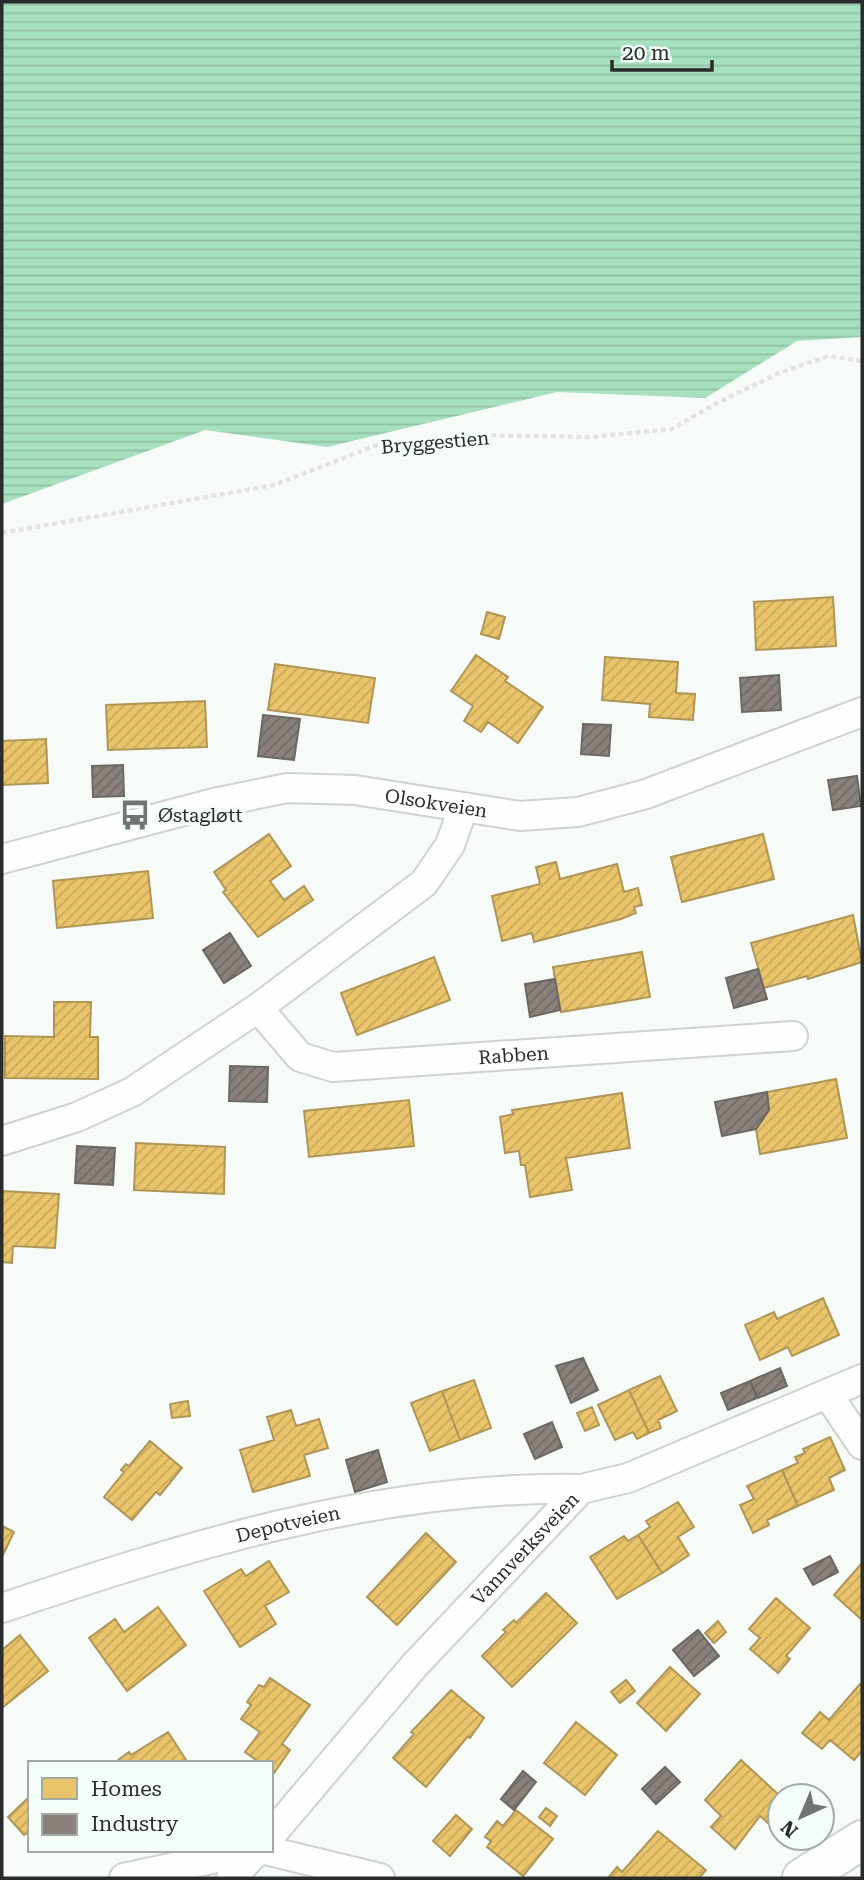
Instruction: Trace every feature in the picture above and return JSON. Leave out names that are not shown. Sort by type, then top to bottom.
[{"type":"main road","points":[[802,1878],[862,1840]]},
{"type":"street","name":"Olsokveien","points":[[2,859],[214,803],[287,788],[355,790],[520,816],[578,811],[618,804],[862,712]]},
{"type":"street","points":[[2,1141],[77,1117],[132,1092],[258,1008],[424,883],[450,845],[463,808]]},
{"type":"street","name":"Rabben","points":[[258,1008],[300,1057],[333,1067],[793,1036]]},
{"type":"street","name":"Vannverksveien","points":[[273,1833],[414,1666],[581,1489],[628,1478],[862,1379]]},
{"type":"street","points":[[828,1395],[862,1446]]},
{"type":"street","name":"Depotveien","points":[[2,1608],[167,1555],[330,1513],[433,1497],[516,1488],[581,1489]]},
{"type":"street","points":[[124,1878],[246,1852]]},
{"type":"street","points":[[231,1878],[253,1852]]},
{"type":"street","points":[[273,1852],[380,1878]]},
{"type":"path","name":"Bryggestien","points":[[2,533],[274,485],[377,445],[476,435],[591,437],[672,429],[715,404],[791,369],[829,356],[862,361]]},
{"type":"shaded area","points":[[2,2],[862,2],[862,337],[797,341],[705,398],[557,392],[327,447],[205,430],[2,504]]},
{"type":"building: Homes","points":[[833,597],[836,646],[756,650],[754,602]]},
{"type":"building: Homes","points":[[487,612],[505,617],[499,639],[481,634]]},
{"type":"building: Homes","points":[[476,655],[508,677],[505,681],[543,707],[518,743],[488,722],[481,732],[464,721],[473,706],[451,691]]},
{"type":"building: Homes","points":[[605,657],[678,662],[676,693],[695,694],[693,720],[649,717],[650,704],[602,700]]},
{"type":"building: Homes","points":[[275,664],[375,678],[368,723],[268,710]]},
{"type":"building: Homes","points":[[205,701],[207,747],[108,750],[106,705]]},
{"type":"building: Homes","points":[[46,739],[48,783],[2,785],[2,741]]},
{"type":"building: Homes","points":[[269,834],[291,866],[270,881],[284,900],[304,886],[313,900],[258,937],[223,892],[226,890],[214,872]]},
{"type":"building: Homes","points":[[763,834],[774,879],[682,902],[671,857]]},
{"type":"building: Homes","points":[[556,862],[560,879],[617,864],[624,892],[638,888],[642,905],[634,907],[636,913],[621,919],[534,942],[532,933],[502,941],[492,896],[540,884],[536,867]]},
{"type":"building: Homes","points":[[148,871],[153,918],[57,928],[53,881]]},
{"type":"building: Homes","points":[[853,915],[862,962],[808,979],[807,976],[764,988],[751,943]]},
{"type":"building: Homes","points":[[642,952],[650,997],[561,1012],[553,967]]},
{"type":"building: Homes","points":[[434,957],[450,1000],[357,1035],[341,993]]},
{"type":"building: Homes","points":[[54,1002],[91,1002],[90,1037],[98,1037],[98,1079],[5,1078],[5,1036],[54,1037]]},
{"type":"building: Homes","points":[[836,1079],[847,1138],[760,1154],[756,1129],[769,1110],[767,1092]]},
{"type":"building: Homes","points":[[622,1093],[630,1148],[566,1158],[572,1190],[530,1197],[525,1165],[521,1165],[519,1151],[505,1153],[500,1117],[513,1114],[512,1110]]},
{"type":"building: Homes","points":[[409,1100],[414,1146],[309,1157],[304,1111]]},
{"type":"building: Homes","points":[[136,1143],[225,1147],[224,1194],[134,1190]]},
{"type":"building: Homes","points":[[2,1191],[59,1194],[55,1248],[13,1246],[12,1263],[2,1262]]},
{"type":"building: Homes","points":[[823,1298],[839,1335],[792,1356],[788,1347],[760,1360],[745,1325],[774,1312],[777,1319]]},
{"type":"building: Homes","points":[[660,1376],[677,1411],[658,1420],[661,1428],[649,1433],[629,1390]]},
{"type":"building: Homes","points":[[474,1380],[491,1428],[460,1440],[442,1391]]},
{"type":"building: Homes","points":[[629,1390],[649,1433],[637,1439],[633,1432],[615,1440],[598,1405]]},
{"type":"building: Homes","points":[[442,1391],[460,1440],[430,1451],[411,1403]]},
{"type":"building: Homes","points":[[188,1401],[190,1416],[172,1418],[170,1404]]},
{"type":"building: Homes","points":[[592,1407],[599,1425],[585,1431],[577,1413]]},
{"type":"building: Homes","points":[[291,1410],[296,1426],[319,1419],[328,1448],[304,1455],[310,1476],[253,1492],[240,1450],[274,1440],[267,1417]]},
{"type":"building: Homes","points":[[830,1437],[845,1470],[829,1478],[834,1490],[798,1506],[782,1470],[798,1463],[795,1457],[805,1453],[803,1449]]},
{"type":"building: Homes","points":[[150,1441],[182,1468],[160,1495],[156,1492],[132,1520],[104,1497],[124,1472],[121,1470],[126,1464],[129,1466]]},
{"type":"building: Homes","points":[[782,1470],[798,1506],[767,1520],[769,1525],[753,1533],[740,1505],[754,1499],[747,1486]]},
{"type":"building: Homes","points":[[678,1502],[694,1527],[678,1537],[689,1555],[662,1573],[638,1535],[650,1527],[646,1521]]},
{"type":"building: Homes","points":[[2,1526],[14,1532],[2,1557]]},
{"type":"building: Homes","points":[[426,1533],[456,1562],[397,1625],[367,1597]]},
{"type":"building: Homes","points":[[638,1535],[662,1573],[617,1599],[590,1557],[624,1536],[628,1541]]},
{"type":"building: Homes","points":[[269,1561],[289,1592],[265,1606],[276,1624],[240,1647],[204,1591],[241,1569],[246,1576]]},
{"type":"building: Homes","points":[[862,1563],[862,1620],[834,1595]]},
{"type":"building: Homes","points":[[546,1593],[577,1623],[512,1687],[482,1656],[506,1632],[503,1630],[514,1620],[516,1623]]},
{"type":"building: Homes","points":[[776,1598],[810,1628],[786,1656],[790,1659],[778,1673],[750,1649],[760,1638],[749,1629]]},
{"type":"building: Homes","points":[[158,1607],[186,1645],[127,1691],[89,1638],[115,1619],[124,1632]]},
{"type":"building: Homes","points":[[718,1621],[726,1632],[714,1643],[705,1633]]},
{"type":"building: Homes","points":[[20,1635],[48,1671],[2,1708],[2,1650]]},
{"type":"building: Homes","points":[[670,1667],[700,1694],[666,1731],[637,1703]]},
{"type":"building: Homes","points":[[270,1678],[310,1705],[282,1744],[290,1750],[274,1773],[273,1761],[257,1761],[245,1752],[260,1732],[241,1719],[251,1705],[247,1702],[259,1685],[264,1687]]},
{"type":"building: Homes","points":[[626,1680],[635,1691],[620,1703],[611,1692]]},
{"type":"building: Homes","points":[[860,1684],[862,1751],[854,1760],[830,1740],[822,1749],[802,1733],[820,1712],[829,1720]]},
{"type":"building: Homes","points":[[451,1690],[484,1718],[470,1738],[468,1736],[426,1787],[393,1758],[414,1734],[411,1732]]},
{"type":"building: Homes","points":[[576,1722],[617,1755],[585,1795],[544,1763]]},
{"type":"building: Homes","points":[[168,1732],[187,1761],[117,1761],[129,1752],[131,1755]]},
{"type":"building: Homes","points":[[741,1760],[766,1783],[766,1821],[760,1816],[735,1849],[711,1827],[721,1816],[705,1800]]},
{"type":"building: Homes","points":[[28,1798],[28,1833],[24,1835],[8,1817]]},
{"type":"building: Homes","points":[[546,1808],[557,1816],[550,1826],[539,1817]]},
{"type":"building: Homes","points":[[516,1810],[553,1839],[523,1876],[487,1847],[491,1841],[485,1837],[497,1821],[503,1826]]},
{"type":"building: Homes","points":[[456,1815],[472,1829],[450,1856],[433,1841]]},
{"type":"building: Homes","points":[[658,1831],[706,1870],[699,1878],[608,1878],[617,1867],[622,1872]]},
{"type":"building: Industry","points":[[779,675],[781,710],[742,712],[740,678]]},
{"type":"building: Industry","points":[[263,715],[300,719],[294,760],[258,756]]},
{"type":"building: Industry","points":[[583,724],[611,725],[609,756],[581,754]]},
{"type":"building: Industry","points":[[123,765],[124,796],[93,797],[92,766]]},
{"type":"building: Industry","points":[[857,776],[861,806],[833,810],[828,780]]},
{"type":"building: Industry","points":[[230,933],[251,966],[224,983],[203,950]]},
{"type":"building: Industry","points":[[758,969],[767,999],[734,1008],[726,978]]},
{"type":"building: Industry","points":[[555,979],[560,1010],[530,1017],[525,984]]},
{"type":"building: Industry","points":[[230,1066],[268,1067],[267,1102],[229,1101]]},
{"type":"building: Industry","points":[[767,1092],[769,1110],[756,1129],[722,1136],[715,1102]]},
{"type":"building: Industry","points":[[77,1146],[115,1148],[113,1185],[75,1183]]},
{"type":"building: Industry","points":[[583,1358],[598,1390],[571,1403],[556,1366]]},
{"type":"building: Industry","points":[[780,1368],[787,1386],[758,1398],[750,1381]]},
{"type":"building: Industry","points":[[750,1381],[757,1398],[728,1410],[721,1393]]},
{"type":"building: Industry","points":[[552,1422],[562,1447],[535,1459],[524,1434]]},
{"type":"building: Industry","points":[[378,1450],[387,1482],[355,1492],[346,1460]]},
{"type":"building: Industry","points":[[830,1556],[838,1572],[813,1585],[804,1569]]},
{"type":"building: Industry","points":[[698,1630],[719,1656],[694,1676],[673,1650]]},
{"type":"building: Industry","points":[[665,1767],[680,1782],[656,1804],[642,1789]]},
{"type":"building: Industry","points":[[523,1771],[536,1782],[514,1810],[501,1799]]},
{"type":"place","name":"Østagløtt","points":[[135,815]]}]
